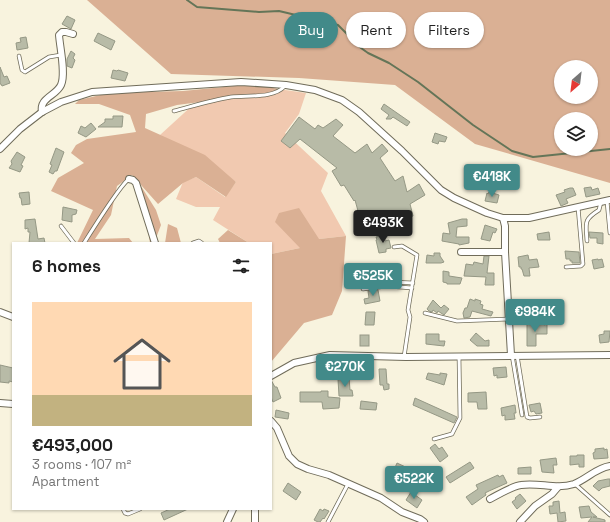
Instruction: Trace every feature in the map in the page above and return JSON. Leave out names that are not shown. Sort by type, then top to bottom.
[{"type":"street","points":[[42,112],[41,107],[44,102],[61,85],[63,77],[59,35],[62,32],[73,34]]},
{"type":"street","points":[[0,149],[20,129],[42,112],[61,102],[92,92],[241,82],[286,85],[315,90],[342,100],[359,112],[402,151],[441,190],[473,207],[503,218],[529,218],[606,200]]},
{"type":"street","points":[[129,179],[136,183],[155,242]]},
{"type":"street","points":[[503,218],[505,226],[509,319],[514,355]]},
{"type":"street","points":[[461,252],[505,252]]},
{"type":"street","points":[[0,312],[12,317]]},
{"type":"street","points":[[272,375],[294,363],[330,355],[610,355]]},
{"type":"street","points":[[0,403],[12,404]]},
{"type":"street","points":[[272,422],[275,425],[289,456],[303,468],[329,475],[381,498],[402,512],[424,522]]},
{"type":"street","points":[[490,499],[520,485],[542,484],[558,487],[575,484],[602,467],[610,466]]},
{"type":"street","points":[[520,522],[535,506],[552,494],[558,487]]},
{"type":"street","points":[[227,522],[233,510]]},
{"type":"street","points":[[255,510],[255,522]]},
{"type":"lane","points":[[20,56],[20,68],[25,72],[49,57],[61,55]]},
{"type":"lane","points":[[174,111],[231,97],[268,94],[280,91],[286,85]]},
{"type":"lane","points":[[85,242],[119,190],[129,179]]},
{"type":"lane","points":[[606,200],[610,234]]},
{"type":"lane","points":[[587,241],[586,220],[599,210],[606,200]]},
{"type":"lane","points":[[566,266],[581,266],[583,264],[578,207]]},
{"type":"lane","points":[[61,226],[73,242]]},
{"type":"lane","points":[[394,248],[402,246],[417,255],[408,310],[410,317],[404,356]]},
{"type":"lane","points":[[369,281],[413,283]]},
{"type":"lane","points":[[363,289],[387,286],[412,288]]},
{"type":"lane","points":[[425,313],[457,320],[509,319]]},
{"type":"lane","points":[[514,355],[522,415]]},
{"type":"lane","points":[[514,355],[527,417],[540,417]]},
{"type":"lane","points":[[434,439],[452,434],[460,418],[459,356]]},
{"type":"lane","points":[[328,522],[348,484]]},
{"type":"lane","points":[[575,484],[610,515]]},
{"type":"lane","points":[[124,510],[125,513],[128,514],[138,510]]},
{"type":"shaded area","points":[[87,0],[610,0],[610,183],[475,144],[395,85],[299,78],[171,74]]},
{"type":"shaded area","points":[[254,84],[278,89],[278,92],[177,105],[146,114],[145,128],[205,155],[236,182],[226,197],[196,177],[183,183],[158,204],[132,175],[117,186],[111,215],[95,239],[129,238],[132,242],[77,242],[93,210],[51,191],[58,178],[84,163],[71,153],[76,145],[87,139],[136,132],[130,115],[99,104],[75,104],[79,100],[109,93],[183,91]]},
{"type":"shaded area","points":[[278,89],[306,93],[299,114],[285,133],[328,173],[321,191],[346,236],[319,239],[300,248],[272,254],[272,242],[247,242],[213,220],[220,207],[196,207],[176,199],[183,182],[196,177],[225,197],[236,182],[160,135],[195,103],[278,92]]},
{"type":"shaded area","points":[[141,186],[156,210],[161,225],[156,238],[158,242],[150,242]]},
{"type":"shaded area","points":[[299,208],[319,239],[346,236],[342,291],[332,315],[304,323],[272,361],[272,254],[300,248],[275,222],[279,213]]},
{"type":"shaded area","points":[[168,224],[177,228],[181,242],[165,242]]},
{"type":"shaded area","points":[[228,230],[247,242],[220,242],[218,239]]},
{"type":"building","points":[[67,16],[75,20],[71,29],[62,24]]},
{"type":"building","points":[[98,33],[115,41],[111,50],[94,41]]},
{"type":"building","points":[[26,37],[28,48],[17,50],[16,43],[21,42],[20,38]]},
{"type":"building","points":[[71,51],[75,54],[73,58],[75,60],[72,68],[67,66],[67,59]]},
{"type":"building","points":[[0,67],[4,77],[7,76],[10,83],[2,86],[0,84]]},
{"type":"building","points":[[113,70],[128,73],[125,81],[111,78]]},
{"type":"building","points":[[384,104],[410,122],[407,126],[393,117],[391,119],[386,119],[389,115],[381,109]]},
{"type":"building","points":[[113,116],[123,116],[122,127],[98,127],[105,122],[105,119],[113,119]]},
{"type":"building","points":[[299,117],[315,129],[318,125],[323,128],[336,119],[343,125],[333,136],[355,153],[367,144],[372,153],[382,144],[388,151],[380,158],[395,181],[403,176],[407,192],[419,184],[425,195],[410,204],[413,216],[363,229],[355,200],[354,201],[344,185],[341,186],[332,171],[337,168],[300,139],[290,148],[281,141]]},
{"type":"building","points":[[91,123],[96,129],[86,137],[78,133],[81,126],[85,128]]},
{"type":"building","points":[[435,133],[447,137],[445,142],[439,141],[438,144],[432,142]]},
{"type":"building","points":[[56,148],[64,152],[57,171],[53,174],[49,172],[52,165],[50,164]]},
{"type":"building","points":[[17,152],[25,157],[21,165],[23,166],[20,172],[9,168],[12,164],[11,161]]},
{"type":"building","points":[[591,187],[592,190],[598,188],[600,194],[586,197],[584,188]]},
{"type":"building","points":[[573,188],[576,195],[566,199],[568,203],[561,206],[556,195],[565,192],[564,190]]},
{"type":"building","points":[[29,192],[30,204],[22,205],[19,193]]},
{"type":"building","points":[[489,192],[499,195],[497,203],[485,201],[487,193],[488,194]]},
{"type":"building","points":[[63,207],[77,210],[76,214],[72,215],[72,222],[62,220]]},
{"type":"building","points":[[35,219],[38,239],[44,238],[45,242],[29,242],[30,232],[28,232],[28,228],[25,229],[25,220]]},
{"type":"building","points":[[467,219],[467,226],[457,227],[456,237],[469,237],[469,243],[459,245],[442,241],[443,233],[450,234],[448,223]]},
{"type":"building","points":[[485,225],[497,229],[495,233],[493,232],[490,241],[481,239]]},
{"type":"building","points":[[549,232],[550,240],[538,240],[537,234]]},
{"type":"building","points":[[589,232],[603,233],[603,244],[597,243],[597,238],[590,238]]},
{"type":"building","points":[[384,235],[385,241],[389,240],[391,248],[386,249],[386,252],[379,253],[376,237]]},
{"type":"building","points":[[565,251],[579,252],[580,263],[572,263],[570,259],[566,259]]},
{"type":"building","points":[[434,253],[440,253],[440,256],[444,262],[426,263],[427,255],[434,256]]},
{"type":"building","points":[[528,255],[529,260],[537,259],[539,267],[529,268],[530,276],[524,276],[521,267],[519,267],[518,257]]},
{"type":"building","points":[[484,256],[489,256],[487,273],[494,273],[494,285],[485,285],[486,277],[464,276],[466,264],[473,265],[474,262],[483,264]]},
{"type":"building","points":[[602,259],[604,267],[594,269],[592,260]]},
{"type":"building","points":[[379,266],[379,275],[376,276],[376,278],[364,276],[364,270],[367,269],[366,268]]},
{"type":"building","points":[[443,271],[449,272],[449,276],[462,278],[460,284],[447,284],[443,282]]},
{"type":"building","points":[[378,290],[380,301],[365,304],[364,299],[369,298],[368,291]]},
{"type":"building","points":[[470,299],[481,301],[480,304],[483,305],[482,309],[493,312],[491,316],[472,311],[470,317],[464,318],[463,313],[465,308],[467,308]]},
{"type":"building","points":[[433,300],[441,308],[444,305],[449,309],[444,315],[438,311],[437,313],[433,310],[432,312],[427,309]]},
{"type":"building","points":[[366,312],[375,312],[374,325],[365,325]]},
{"type":"building","points":[[544,323],[544,325],[547,324],[547,334],[536,334],[536,346],[527,346],[527,324]]},
{"type":"building","points":[[604,331],[610,331],[609,342],[600,343],[599,335],[604,334]]},
{"type":"building","points":[[476,333],[485,341],[489,340],[489,346],[477,346],[470,340]]},
{"type":"building","points":[[426,334],[439,334],[439,341],[445,341],[444,346],[426,344]]},
{"type":"building","points":[[360,335],[369,335],[369,346],[360,346]]},
{"type":"building","points":[[0,365],[12,368],[12,382],[0,382]]},
{"type":"building","points":[[506,367],[507,377],[497,378],[497,375],[494,376],[493,368]]},
{"type":"building","points":[[379,369],[386,369],[387,384],[389,384],[389,389],[384,390],[383,385],[380,385]]},
{"type":"building","points":[[428,373],[440,375],[440,373],[447,374],[444,385],[426,379]]},
{"type":"building","points":[[349,378],[350,390],[352,390],[353,396],[339,396],[338,379]]},
{"type":"building","points":[[272,382],[275,387],[277,387],[281,398],[273,402]]},
{"type":"building","points":[[328,391],[328,397],[340,398],[339,408],[323,409],[322,402],[300,402],[300,392]]},
{"type":"building","points":[[486,392],[487,409],[478,409],[477,402],[468,402],[468,393]]},
{"type":"building","points":[[415,398],[457,417],[454,423],[413,405]]},
{"type":"building","points":[[361,401],[377,403],[376,410],[360,409]]},
{"type":"building","points":[[540,403],[542,413],[536,414],[534,411],[531,412],[529,405]]},
{"type":"building","points":[[515,405],[515,419],[505,420],[505,415],[502,416],[501,408]]},
{"type":"building","points":[[276,410],[289,413],[288,419],[275,417]]},
{"type":"building","points":[[435,444],[439,449],[442,447],[448,456],[440,462],[430,448]]},
{"type":"building","points":[[604,448],[604,450],[607,449],[608,458],[594,459],[593,453],[595,452],[595,449]]},
{"type":"building","points":[[584,455],[584,467],[579,467],[579,464],[570,465],[570,456]]},
{"type":"building","points":[[556,458],[557,465],[553,465],[554,473],[542,472],[540,460]]},
{"type":"building","points":[[470,462],[474,468],[450,483],[446,477]]},
{"type":"building","points":[[397,463],[414,471],[411,476],[409,476],[405,485],[398,482],[396,479],[399,472],[394,470]]},
{"type":"building","points":[[531,467],[531,474],[518,474],[518,468]]},
{"type":"building","points":[[498,475],[499,477],[503,475],[507,483],[485,493],[486,495],[472,505],[466,497],[478,489],[476,485]]},
{"type":"building","points":[[610,479],[610,486],[602,488],[599,491],[593,486],[598,481]]},
{"type":"building","points":[[288,483],[301,492],[296,500],[283,491]]},
{"type":"building","points":[[411,492],[422,500],[417,508],[406,500]]},
{"type":"building","points":[[520,494],[526,501],[517,509],[512,502]]},
{"type":"building","points":[[559,501],[560,513],[565,512],[566,521],[558,522],[557,513],[550,514],[549,506],[553,506],[553,502]]},
{"type":"building","points":[[589,506],[591,512],[597,517],[593,517],[605,520],[605,522],[588,522],[592,517],[581,518],[579,507]]},
{"type":"building","points":[[320,509],[323,511],[324,509],[329,511],[324,519],[323,518],[320,522],[318,522],[314,520]]},
{"type":"building","points":[[168,510],[186,510],[164,520],[161,513]]},
{"type":"waterway","points":[[187,0],[197,7],[259,12],[279,11],[338,25],[361,48],[389,63],[418,82],[473,125],[512,151],[533,157],[610,149]]}]
